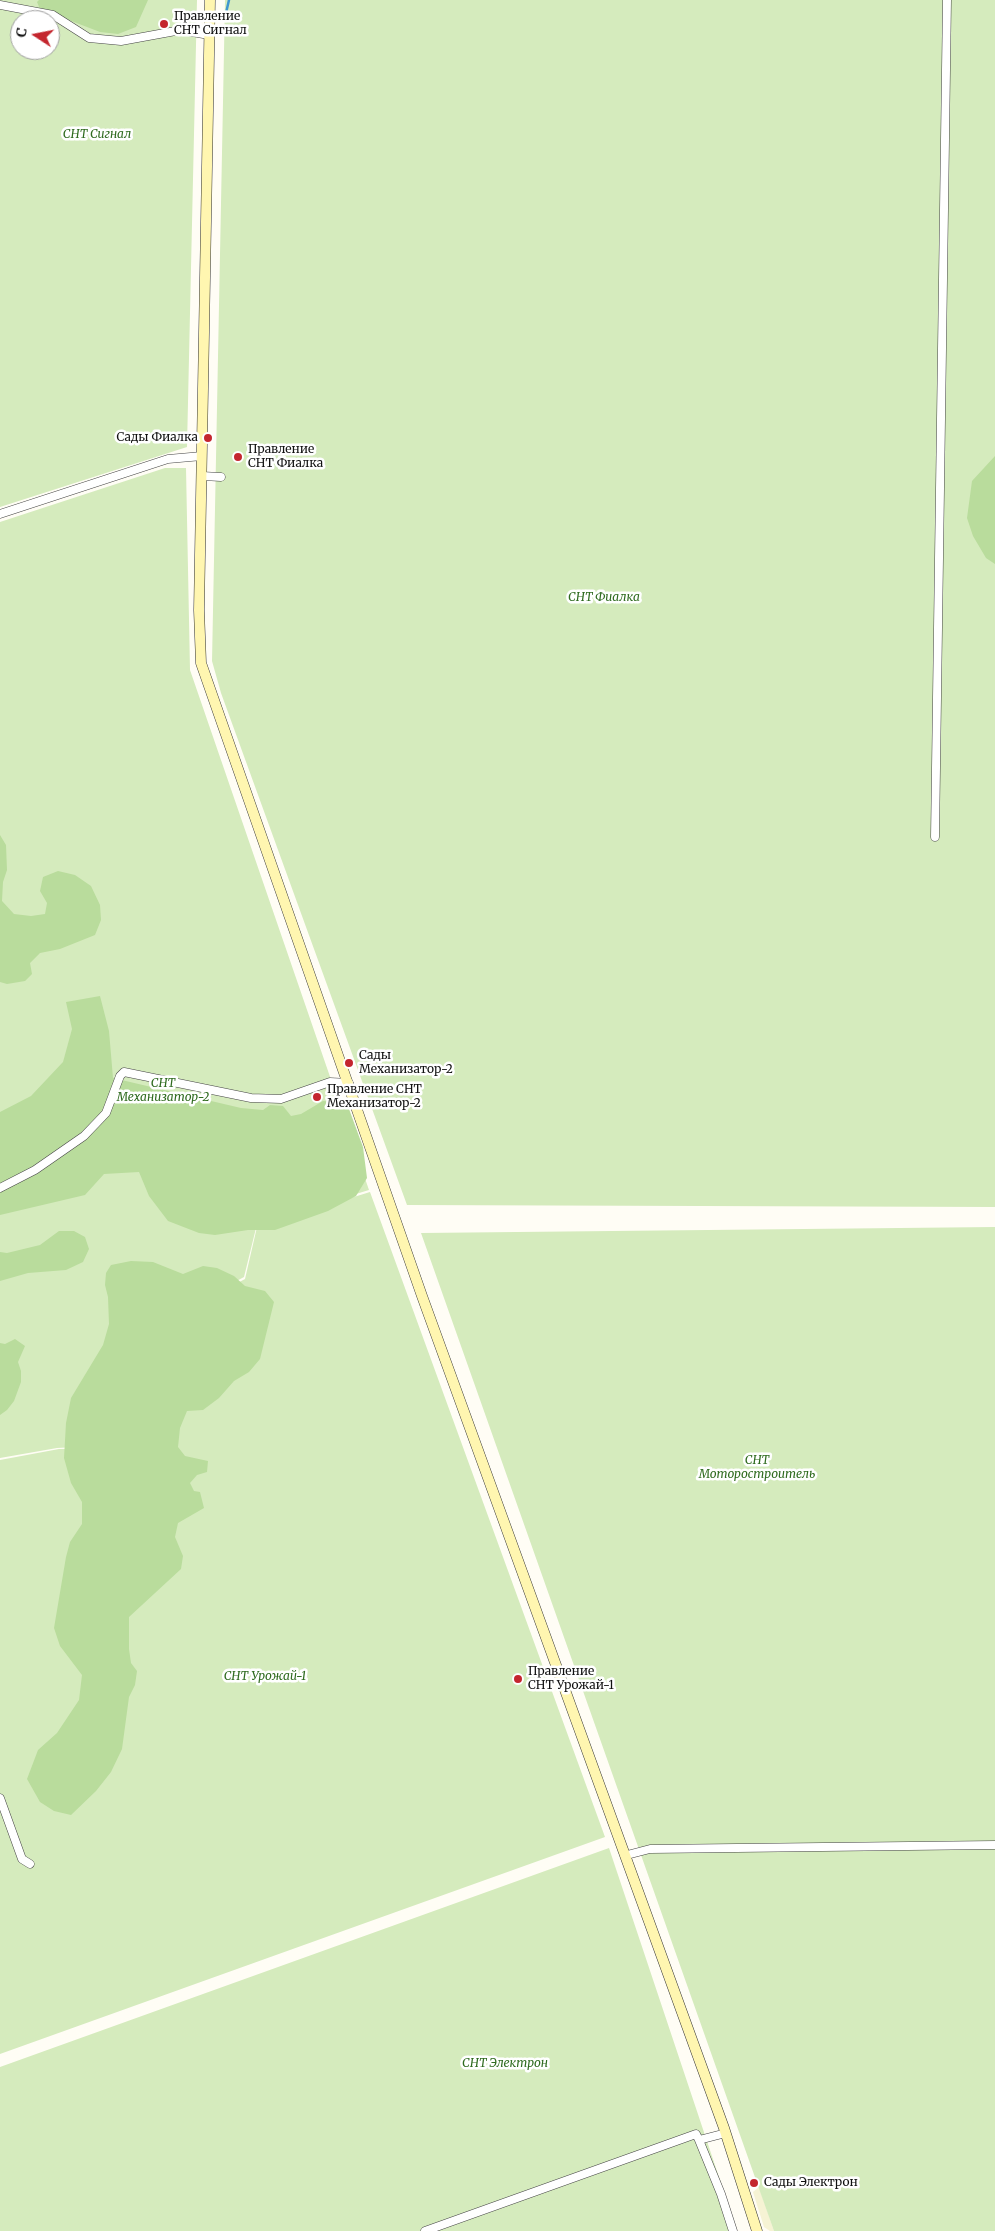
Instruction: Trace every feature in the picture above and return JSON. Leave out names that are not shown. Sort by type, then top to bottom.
[{"type":"street","points":[[210,0],[199,610],[201,663],[422,1296],[627,1854],[726,2133],[757,2231]]},
{"type":"street","points":[[935,837],[947,0]]},
{"type":"street","points":[[0,6],[53,16],[89,38],[121,41],[181,30],[209,35]]},
{"type":"street","points":[[0,514],[168,459],[202,456]]},
{"type":"street","points":[[202,476],[221,477]]},
{"type":"street","points":[[0,1188],[35,1170],[84,1136],[106,1113],[120,1076],[124,1072],[251,1098],[281,1099],[330,1082],[349,1083]]},
{"type":"street","points":[[0,1798],[22,1859],[30,1864]]},
{"type":"street","points":[[627,1854],[650,1849],[995,1845]]},
{"type":"street","points":[[699,2140],[726,2133]]},
{"type":"street","points":[[425,2231],[696,2134],[718,2185],[733,2231]]},
{"type":"shaded area","points":[[759,2187],[774,2231],[764,2227],[753,2192]]},
{"type":"green space","name":"СНТ Сигнал","points":[[0,0],[197,0],[187,447],[0,507]]},
{"type":"green space","points":[[39,0],[148,0],[136,27],[118,34],[100,32],[60,17],[60,10],[40,9],[37,2]]},
{"type":"green space","name":"СНТ Фиалка","points":[[225,0],[995,0],[995,1207],[407,1205],[221,693],[212,661]]},
{"type":"green space","points":[[995,456],[995,564],[986,558],[973,536],[967,518],[972,481]]},
{"type":"green space","name":"СНТ Механизатор-2","points":[[165,468],[186,468],[190,670],[369,1190],[257,1224],[244,1277],[207,1297],[97,1446],[57,1448],[0,1458],[0,522]]},
{"type":"green space","points":[[0,835],[6,845],[7,870],[3,882],[2,901],[14,914],[31,916],[45,914],[47,903],[40,891],[43,877],[58,871],[75,875],[91,886],[100,905],[101,920],[95,935],[60,949],[40,953],[30,963],[32,974],[25,981],[7,984],[0,982]]},
{"type":"green space","points":[[100,996],[109,1031],[113,1078],[241,1108],[263,1110],[270,1105],[283,1106],[291,1116],[301,1114],[323,1101],[335,1102],[349,1109],[363,1147],[367,1178],[356,1196],[328,1211],[275,1230],[248,1230],[215,1235],[199,1233],[168,1221],[149,1196],[139,1172],[104,1174],[85,1195],[0,1215],[0,1112],[31,1096],[63,1062],[72,1029],[66,1002]]},
{"type":"green space","name":"СНТ Урожай-1","points":[[370,1192],[605,1837],[0,2054],[0,1460],[59,1449],[98,1448],[208,1299],[245,1279],[257,1227]]},
{"type":"green space","name":"СНТ Моторостроитель","points":[[995,1227],[995,2231],[774,2231],[421,1233]]},
{"type":"green space","points":[[59,1231],[74,1231],[85,1237],[89,1249],[83,1262],[66,1270],[28,1273],[0,1281],[0,1252],[7,1253],[40,1245]]},
{"type":"green space","points":[[131,1261],[153,1262],[183,1274],[203,1266],[217,1268],[234,1276],[245,1286],[265,1291],[274,1302],[260,1359],[249,1372],[234,1381],[219,1398],[203,1410],[187,1411],[180,1428],[178,1447],[185,1456],[208,1461],[207,1472],[197,1475],[190,1483],[194,1491],[200,1492],[204,1508],[178,1523],[175,1537],[183,1556],[181,1569],[129,1617],[131,1663],[137,1671],[135,1685],[129,1697],[122,1749],[111,1772],[96,1791],[71,1815],[54,1811],[40,1802],[27,1779],[38,1750],[57,1733],[79,1700],[82,1675],[60,1646],[54,1628],[70,1542],[82,1524],[82,1502],[71,1483],[64,1458],[66,1423],[71,1398],[103,1345],[109,1324],[108,1297],[105,1285],[106,1273],[111,1265]]},
{"type":"green space","points":[[15,1339],[25,1346],[18,1362],[21,1371],[21,1382],[14,1401],[0,1415],[0,1343],[5,1344]]},
{"type":"green space","name":"СНТ Электрон","points":[[609,1848],[737,2231],[0,2231],[0,2067]]},
{"type":"waterway","points":[[226,13],[229,0]]},
{"type":"place","name":"Правление СНТ Сигнал","points":[[164,24]]},
{"type":"place","name":"Сады Фиалка","points":[[208,438]]},
{"type":"place","name":"Правление СНТ Фиалка","points":[[238,457]]},
{"type":"place","name":"Сады Механизатор-2","points":[[349,1063]]},
{"type":"place","name":"Правление СНТ Механизатор-2","points":[[317,1097]]},
{"type":"place","name":"Правление СНТ Урожай-1","points":[[518,1679]]},
{"type":"place","name":"Сады Электрон","points":[[754,2183]]}]
